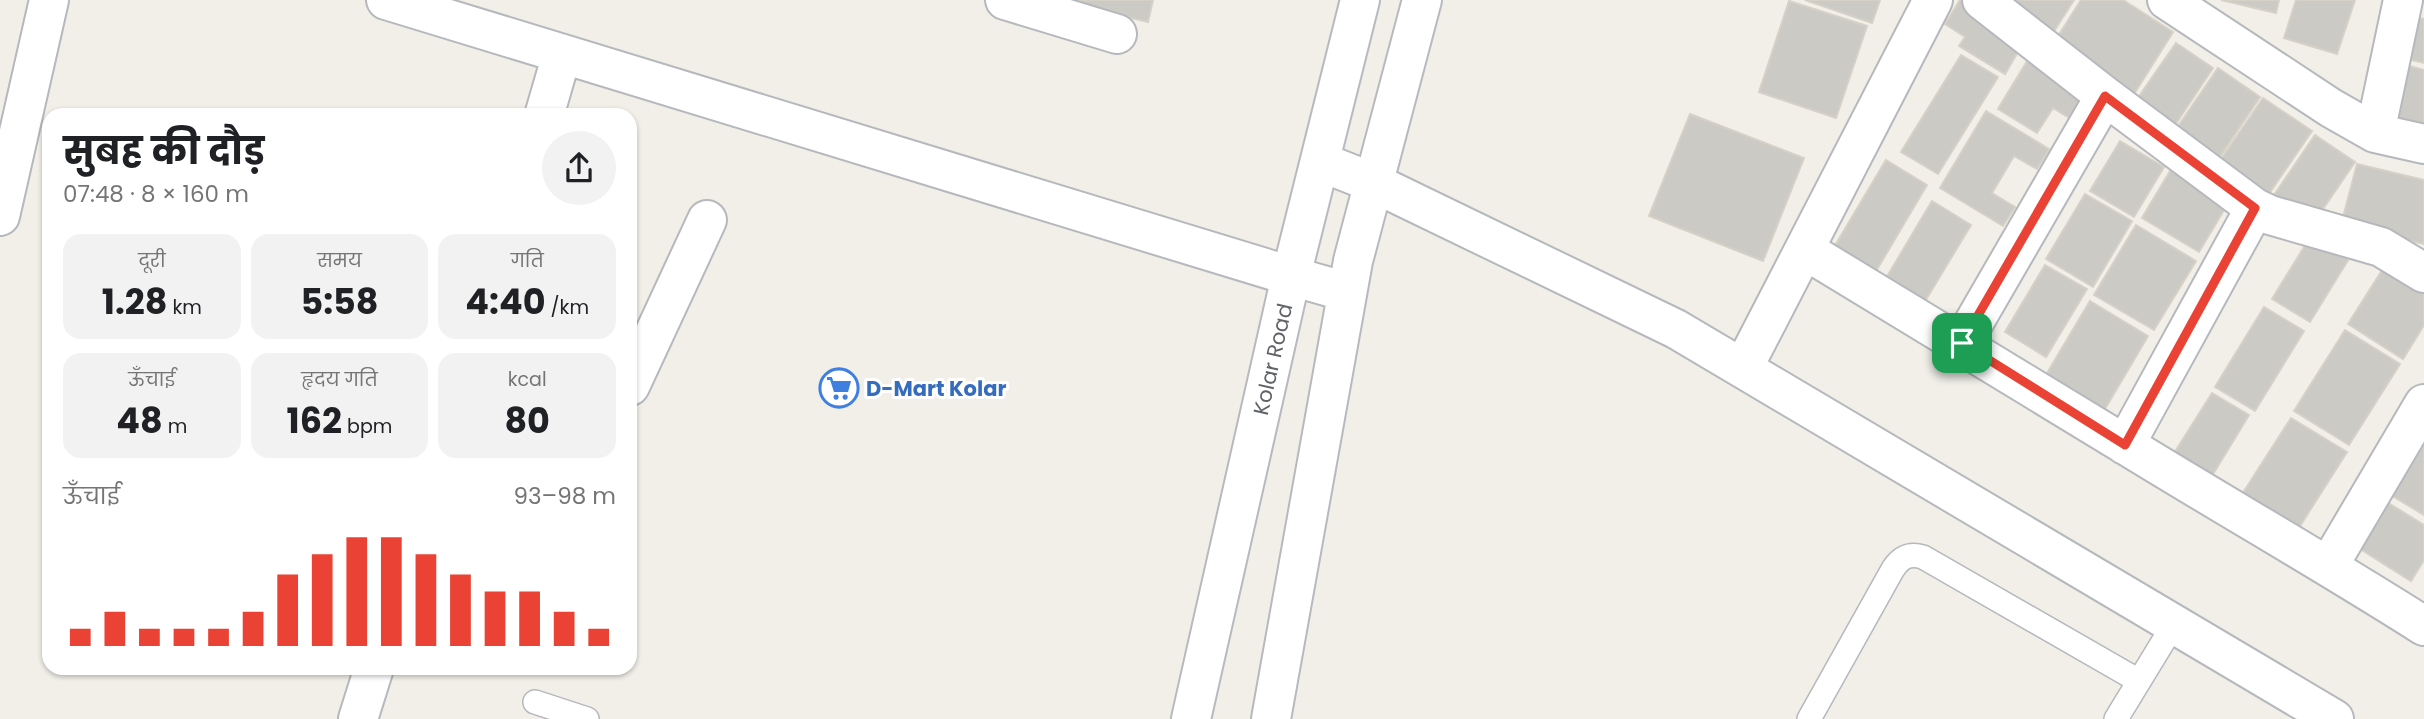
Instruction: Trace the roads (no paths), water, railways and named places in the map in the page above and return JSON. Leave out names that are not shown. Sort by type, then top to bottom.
[{"type":"street","points":[[0,216],[49,0]]},
{"type":"street","points":[[386,0],[562,54],[1350,276]]},
{"type":"street","name":"Kolar Road","points":[[1191,719],[1295,262],[1360,0]]},
{"type":"street","points":[[1271,719],[1350,276],[1422,0]]},
{"type":"street","points":[[1743,368],[1933,0]]},
{"type":"street","points":[[1982,0],[2255,208],[2270,215],[2382,247],[2424,273]]},
{"type":"street","points":[[2375,133],[2403,0]]},
{"type":"street","points":[[1010,1],[1116,34]]},
{"type":"street","points":[[2170,1],[2331,108],[2375,133],[2424,144]]},
{"type":"street","points":[[546,108],[562,54]]},
{"type":"street","points":[[1962,343],[2105,96]]},
{"type":"street","points":[[1321,162],[1374,183],[1676,329],[2334,719]]},
{"type":"street","points":[[2125,445],[2255,208]]},
{"type":"street","points":[[637,371],[707,220]]},
{"type":"street","points":[[1805,250],[1962,343],[2125,445],[2329,565],[2424,626]]},
{"type":"street","points":[[2329,565],[2424,404]]},
{"type":"street","points":[[358,719],[372,675]]},
{"type":"lane","points":[[1809,719],[1893,569],[1900,559],[1913,554],[1923,557],[2139,681]]},
{"type":"lane","points":[[2116,719],[2174,624]]},
{"type":"lane","points":[[535,702],[587,719]]},
{"type":"place","name":"D-Mart Kolar","points":[[839,388]]}]
